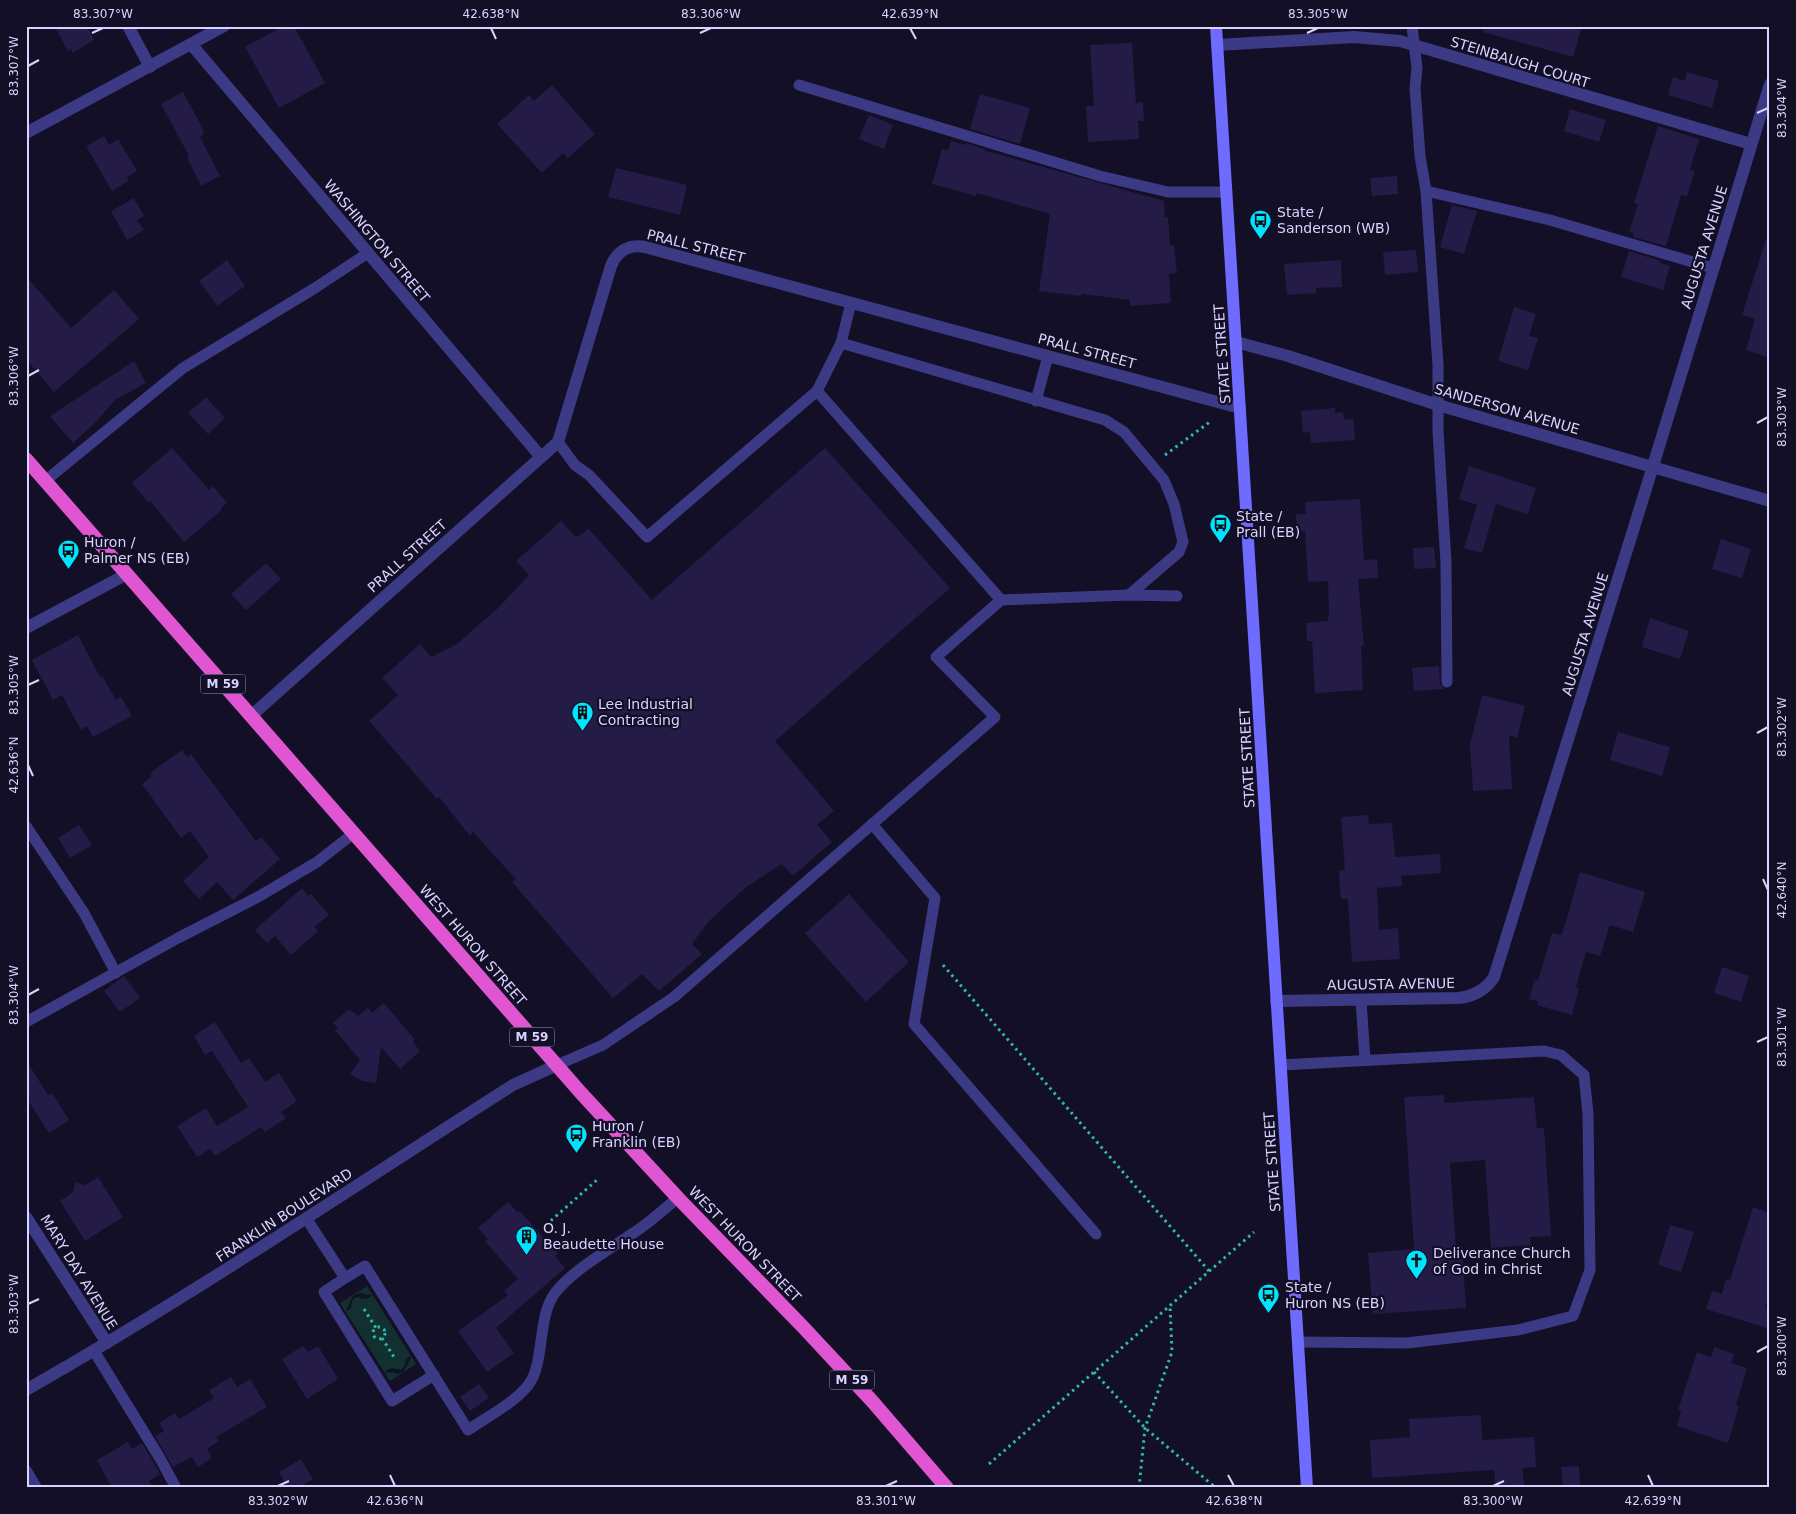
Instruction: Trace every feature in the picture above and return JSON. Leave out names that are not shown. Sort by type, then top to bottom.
[{"type":"highway","name":"WEST HURON STREET","points":[[26,459],[557,1065],[678,1198],[828,1354],[947,1488]]},
{"type":"main road","name":"STATE STREET","points":[[1216,26],[1307,1488]]},
{"type":"street","points":[[128,26],[150,67]]},
{"type":"street","points":[[26,133],[224,26]]},
{"type":"street","name":"STEINBAUGH COURT","points":[[1217,45],[1354,37],[1400,41],[1751,144]]},
{"type":"street","name":"WASHINGTON STREET","points":[[191,44],[541,457]]},
{"type":"street","name":"AUGUSTA AVENUE","points":[[1276,1001],[1466,997],[1483,990],[1494,977],[1770,84]]},
{"type":"street","name":"PRALL STREET","points":[[251,716],[558,442],[610,266],[617,254],[625,249],[637,246],[645,247],[1240,408]]},
{"type":"street","name":"SANDERSON AVENUE","points":[[1236,342],[1288,356],[1438,405],[1770,501]]},
{"type":"street","points":[[26,628],[127,574]]},
{"type":"street","name":"FRANKLIN BOULEVARD","points":[[26,1390],[208,1282],[513,1085],[557,1065]]},
{"type":"street","name":"MARY DAY AVENUE","points":[[26,1217],[107,1343]]},
{"type":"street","points":[[26,1471],[36,1488]]},
{"type":"lane","points":[[1412,26],[1417,68],[1416,88],[1420,156],[1426,191],[1438,365],[1438,431],[1446,563],[1447,682]]},
{"type":"lane","points":[[799,84],[1100,176],[1168,192],[1227,192]]},
{"type":"lane","points":[[1426,191],[1550,220],[1713,268]]},
{"type":"lane","points":[[46,481],[183,368],[315,288],[368,253]]},
{"type":"lane","points":[[558,442],[575,465],[589,475],[647,537],[817,391],[841,343],[851,303]]},
{"type":"lane","points":[[841,343],[1105,420],[1124,432],[1164,480],[1174,504],[1183,542],[1179,552],[1129,595]]},
{"type":"lane","points":[[1036,401],[1048,356]]},
{"type":"lane","points":[[817,391],[1002,600]]},
{"type":"lane","points":[[557,1065],[602,1045],[674,997],[995,717],[936,656],[1002,600],[1129,595],[1177,596]]},
{"type":"lane","points":[[872,824],[935,898],[914,1024],[1096,1234]]},
{"type":"lane","points":[[26,826],[84,914],[116,973]]},
{"type":"lane","points":[[26,1022],[309,867],[354,834]]},
{"type":"lane","points":[[1361,1000],[1365,1060]]},
{"type":"lane","points":[[1281,1065],[1544,1051],[1561,1055],[1584,1075],[1589,1142],[1590,1270],[1573,1316],[1518,1330],[1407,1343],[1298,1342]]},
{"type":"lane","points":[[434,1375],[392,1401],[324,1292],[365,1266],[434,1375],[468,1430],[517,1396],[529,1384],[534,1374],[548,1305],[560,1286],[643,1226],[678,1198]]},
{"type":"lane","points":[[306,1218],[345,1278]]},
{"type":"lane","points":[[94,1351],[161,1460],[176,1488]]},
{"type":"path","points":[[1163,456],[1211,421]]},
{"type":"path","points":[[943,965],[1210,1271]]},
{"type":"path","points":[[546,1225],[598,1179]]},
{"type":"path","points":[[989,1464],[1254,1232]]},
{"type":"path","points":[[1139,1488],[1145,1428],[1172,1352],[1170,1305]]},
{"type":"path","points":[[364,1310],[376,1328]]},
{"type":"path","points":[[376,1328],[380,1327],[384,1330],[382,1338]]},
{"type":"path","points":[[376,1328],[373,1332],[374,1336],[378,1339],[382,1338]]},
{"type":"path","points":[[382,1338],[394,1357]]},
{"type":"path","points":[[1094,1372],[1145,1428],[1216,1488]]},
{"type":"green space","points":[[367,1286],[416,1364],[390,1381],[340,1303]],"holes":[[[360,1293],[372,1296],[366,1299],[356,1297],[352,1301],[351,1308],[347,1311],[346,1309],[352,1298]],[[410,1356],[411,1358],[404,1371],[399,1374],[385,1372],[391,1368],[401,1370],[406,1359]]]},
{"type":"building","points":[[54,26],[87,26],[94,40],[72,53],[71,49],[68,51]]},
{"type":"building","points":[[283,26],[294,26],[325,83],[279,108],[245,47]]},
{"type":"building","points":[[1484,26],[1582,26],[1573,57],[1483,32]]},
{"type":"building","points":[[1132,43],[1136,103],[1143,102],[1144,121],[1138,121],[1139,139],[1088,142],[1086,106],[1094,106],[1090,45]]},
{"type":"building","points":[[1687,72],[1719,81],[1712,108],[1668,95],[1673,77],[1685,81]]},
{"type":"building","points":[[552,85],[595,134],[568,158],[563,153],[542,173],[497,124],[529,95],[534,101]]},
{"type":"building","points":[[183,92],[202,127],[204,134],[200,137],[220,176],[201,186],[187,157],[189,156],[161,104]]},
{"type":"building","points":[[980,94],[1030,108],[1020,144],[970,129]]},
{"type":"building","points":[[1570,109],[1606,120],[1599,142],[1564,131]]},
{"type":"building","points":[[869,115],[893,125],[884,149],[859,139]]},
{"type":"building","points":[[1658,126],[1699,139],[1690,169],[1695,171],[1687,196],[1681,195],[1666,246],[1633,237],[1634,233],[1629,232],[1638,204],[1634,203]]},
{"type":"building","points":[[104,136],[109,145],[118,139],[137,171],[127,177],[129,181],[112,191],[86,146]]},
{"type":"building","points":[[951,141],[966,145],[966,143],[987,150],[983,150],[1164,201],[1165,218],[1168,217],[1170,245],[1174,245],[1177,273],[1169,274],[1171,303],[1130,306],[1130,300],[1039,291],[1050,214],[977,193],[976,196],[932,184],[942,149],[948,150]]},
{"type":"building","points":[[616,168],[687,185],[680,215],[608,197]]},
{"type":"building","points":[[1397,176],[1398,194],[1372,196],[1370,178]]},
{"type":"building","points":[[134,198],[144,216],[137,220],[144,230],[127,240],[111,211]]},
{"type":"building","points":[[1452,205],[1477,211],[1464,254],[1440,247]]},
{"type":"building","points":[[1766,239],[1770,240],[1770,358],[1746,350],[1755,319],[1742,315]]},
{"type":"building","points":[[1416,250],[1418,272],[1385,275],[1383,252]]},
{"type":"building","points":[[1629,251],[1661,261],[1660,263],[1670,266],[1663,290],[1621,277]]},
{"type":"building","points":[[227,260],[245,286],[217,306],[199,281]]},
{"type":"building","points":[[1341,260],[1342,287],[1316,288],[1316,293],[1287,295],[1284,264]]},
{"type":"building","points":[[26,276],[71,328],[114,290],[139,319],[54,392],[26,359]]},
{"type":"building","points":[[1514,307],[1536,314],[1529,336],[1538,338],[1528,370],[1498,361]]},
{"type":"building","points":[[134,361],[146,383],[115,400],[95,423],[73,443],[50,416]]},
{"type":"building","points":[[206,397],[225,418],[208,434],[188,413]]},
{"type":"building","points":[[1335,408],[1335,413],[1343,412],[1344,420],[1353,419],[1355,440],[1311,443],[1310,432],[1303,433],[1301,411]]},
{"type":"building","points":[[172,448],[209,490],[213,486],[227,503],[221,508],[222,510],[184,542],[150,501],[148,502],[132,483]]},
{"type":"building","name":"Lee Industrial Contracting","points":[[825,448],[950,588],[775,741],[834,811],[817,825],[832,842],[793,876],[782,864],[746,887],[708,922],[692,944],[702,954],[659,991],[642,974],[613,998],[512,882],[516,879],[473,832],[470,836],[439,797],[437,799],[369,721],[398,695],[382,678],[420,644],[431,657],[457,644],[498,608],[529,575],[516,561],[561,521],[576,537],[589,529],[652,600]]},
{"type":"building","points":[[1469,466],[1536,488],[1528,514],[1496,504],[1482,553],[1464,548],[1477,505],[1459,499]]},
{"type":"building","points":[[1360,499],[1364,560],[1377,559],[1378,578],[1358,579],[1364,646],[1361,646],[1363,690],[1315,693],[1312,641],[1307,641],[1306,623],[1328,621],[1328,581],[1308,582],[1305,531],[1297,532],[1296,514],[1306,514],[1305,502]]},
{"type":"building","points":[[1721,539],[1751,549],[1742,578],[1712,569]]},
{"type":"building","points":[[1434,547],[1436,568],[1414,569],[1413,548]]},
{"type":"building","points":[[266,563],[281,579],[246,610],[231,594]]},
{"type":"building","points":[[1650,618],[1689,631],[1680,659],[1642,647]]},
{"type":"building","points":[[78,635],[100,677],[102,676],[116,700],[121,697],[132,716],[93,737],[87,726],[81,730],[62,695],[53,700],[32,660]]},
{"type":"building","points":[[1439,666],[1440,683],[1444,689],[1414,691],[1412,668]]},
{"type":"building","points":[[1482,695],[1525,706],[1517,738],[1509,735],[1512,789],[1473,791],[1470,745]]},
{"type":"building","points":[[1618,732],[1670,747],[1662,776],[1610,760]]},
{"type":"building","points":[[182,750],[187,757],[191,754],[256,841],[261,837],[280,859],[233,900],[217,882],[199,899],[183,881],[209,857],[190,831],[181,838],[142,784],[152,776],[150,773]]},
{"type":"building","points":[[1368,815],[1369,824],[1392,823],[1395,857],[1440,854],[1441,873],[1401,876],[1402,886],[1377,888],[1379,930],[1398,928],[1400,959],[1352,962],[1348,899],[1341,899],[1340,891],[1339,871],[1345,870],[1341,817]]},
{"type":"building","points":[[79,825],[92,845],[70,858],[58,838]]},
{"type":"building","points":[[1580,872],[1645,892],[1633,932],[1610,925],[1600,956],[1586,952],[1576,987],[1579,988],[1572,1015],[1537,1005],[1538,1001],[1529,999],[1535,980],[1538,981],[1552,933],[1562,935]]},
{"type":"building","points":[[302,888],[308,896],[311,894],[329,915],[314,927],[318,931],[291,955],[275,936],[267,943],[255,930]]},
{"type":"building","points":[[849,894],[909,962],[866,1002],[805,933]]},
{"type":"building","points":[[1722,967],[1749,976],[1741,1002],[1714,993]]},
{"type":"building","points":[[124,976],[140,998],[120,1012],[104,991]]},
{"type":"building","points":[[384,1003],[415,1040],[413,1042],[420,1051],[400,1069],[381,1047],[376,1083],[362,1081],[350,1074],[360,1060],[335,1030],[338,1028],[333,1023],[349,1009],[358,1016],[368,1008],[372,1013]]},
{"type":"building","points":[[215,1022],[241,1063],[249,1058],[265,1082],[279,1073],[297,1101],[281,1112],[286,1118],[265,1132],[261,1127],[215,1156],[210,1149],[197,1157],[177,1126],[206,1108],[217,1126],[248,1107],[212,1051],[205,1055],[194,1036]]},
{"type":"building","points":[[26,1060],[48,1095],[52,1093],[69,1120],[49,1133],[26,1097]]},
{"type":"building","points":[[1444,1095],[1444,1103],[1534,1097],[1537,1128],[1544,1128],[1551,1236],[1530,1237],[1531,1245],[1491,1248],[1485,1160],[1450,1163],[1456,1246],[1462,1246],[1466,1308],[1373,1314],[1368,1253],[1414,1249],[1404,1097]]},
{"type":"building","points":[[98,1177],[123,1217],[85,1241],[60,1201],[73,1192],[75,1182],[85,1185]]},
{"type":"building","name":"O. J. Beaudette House","points":[[508,1202],[518,1213],[520,1211],[558,1254],[555,1256],[565,1268],[496,1328],[514,1353],[487,1372],[458,1331],[508,1295],[504,1291],[518,1279],[485,1241],[488,1239],[478,1228]]},
{"type":"building","points":[[1753,1207],[1770,1213],[1770,1293],[1765,1308],[1770,1309],[1770,1329],[1706,1309],[1712,1291],[1722,1294],[1726,1279],[1730,1280]]},
{"type":"building","points":[[1670,1225],[1694,1232],[1681,1272],[1658,1265]]},
{"type":"building","points":[[303,1346],[308,1352],[318,1346],[338,1379],[307,1399],[282,1359]]},
{"type":"building","points":[[1714,1347],[1734,1354],[1731,1363],[1747,1368],[1736,1405],[1739,1406],[1728,1443],[1677,1426],[1681,1411],[1678,1410],[1697,1352],[1711,1357]]},
{"type":"building","points":[[231,1377],[237,1387],[250,1379],[267,1407],[216,1437],[219,1441],[207,1449],[212,1458],[198,1467],[192,1457],[173,1467],[155,1436],[164,1431],[159,1423],[175,1413],[179,1419],[214,1398],[209,1390]]},
{"type":"building","points":[[479,1384],[489,1398],[470,1411],[460,1397]]},
{"type":"building","points":[[1481,1415],[1482,1440],[1534,1437],[1536,1467],[1522,1468],[1525,1488],[1496,1488],[1494,1470],[1372,1478],[1370,1440],[1410,1437],[1409,1419]]},
{"type":"building","points":[[128,1442],[132,1449],[142,1443],[160,1474],[149,1481],[153,1488],[112,1488],[97,1460]]},
{"type":"building","points":[[301,1459],[313,1479],[298,1488],[288,1488],[279,1472]]},
{"type":"building","points":[[1579,1466],[1580,1488],[1563,1488],[1561,1467]]},
{"type":"place","name":"State / Sanderson (WB)","points":[[1261,239]]},
{"type":"place","name":"State / Prall (EB)","points":[[1220,543]]},
{"type":"place","name":"Huron / Palmer NS (EB)","points":[[68,569]]},
{"type":"place","name":"Lee Industrial Contracting","points":[[582,731]]},
{"type":"place","name":"Huron / Franklin (EB)","points":[[576,1153]]},
{"type":"place","name":"O. J. Beaudette House","points":[[527,1255]]},
{"type":"place","name":"Deliverance Church of God in Christ","points":[[1417,1280]]},
{"type":"place","name":"State / Huron NS (EB)","points":[[1269,1314]]}]
